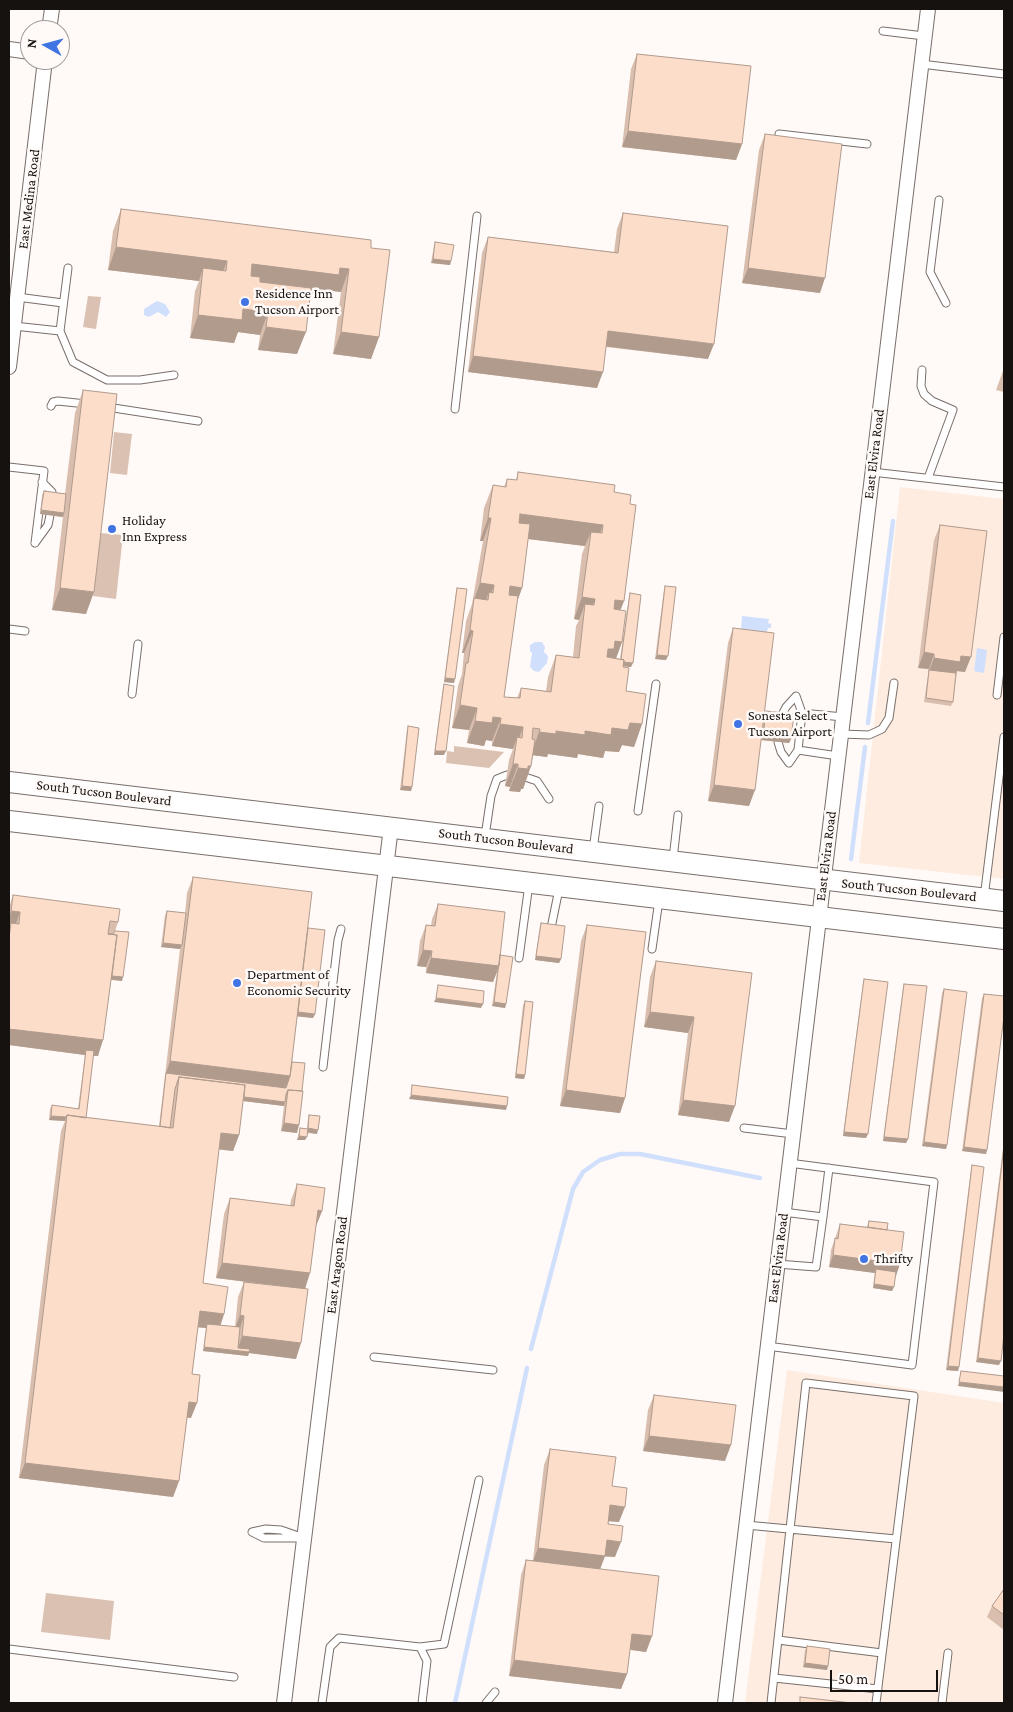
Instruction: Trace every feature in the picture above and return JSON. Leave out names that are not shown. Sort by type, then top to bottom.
[{"type":"main road","name":"South Tucson Boulevard","points":[[9,782],[1004,901]]},
{"type":"main road","points":[[9,821],[1004,939]]},
{"type":"street","name":"East Elvira Road","points":[[725,1703],[928,9]]},
{"type":"street","name":"East Medina Road","points":[[9,363],[45,70]]},
{"type":"street","name":"East Aragon Road","points":[[284,1703],[391,827]]},
{"type":"lane","points":[[883,31],[924,36]]},
{"type":"lane","points":[[921,64],[1004,74]]},
{"type":"lane","points":[[779,134],[868,144]]},
{"type":"lane","points":[[939,200],[930,272],[946,303]]},
{"type":"lane","points":[[455,409],[477,216]]},
{"type":"lane","points":[[68,268],[60,331],[73,362],[107,380],[140,380],[174,375]]},
{"type":"lane","points":[[17,297],[63,303]]},
{"type":"lane","points":[[14,326],[60,331]]},
{"type":"lane","points":[[922,370],[921,386],[924,394],[932,401],[953,410],[928,478]]},
{"type":"lane","points":[[51,406],[53,402],[58,401],[198,421]]},
{"type":"lane","points":[[9,467],[44,471],[35,544],[48,525],[50,516]]},
{"type":"lane","points":[[872,472],[1004,487]]},
{"type":"lane","points":[[42,482],[52,492],[52,497]]},
{"type":"lane","points":[[9,629],[25,631]]},
{"type":"lane","points":[[997,695],[1004,637]]},
{"type":"lane","points":[[132,694],[138,644]]},
{"type":"lane","points":[[840,734],[869,736],[882,729],[889,718],[894,683]]},
{"type":"lane","points":[[638,811],[656,684]]},
{"type":"lane","points":[[778,742],[781,752],[789,763],[798,750],[802,713],[796,696],[786,707],[781,717]]},
{"type":"lane","points":[[802,713],[842,717]]},
{"type":"lane","points":[[984,898],[1004,737]]},
{"type":"lane","points":[[798,750],[838,756]]},
{"type":"lane","points":[[484,839],[491,796],[497,779],[507,775]]},
{"type":"lane","points":[[525,777],[537,781],[549,799]]},
{"type":"lane","points":[[593,852],[599,806]]},
{"type":"lane","points":[[672,862],[678,815]]},
{"type":"lane","points":[[519,958],[529,882]]},
{"type":"lane","points":[[551,928],[560,886]]},
{"type":"lane","points":[[652,949],[659,898]]},
{"type":"lane","points":[[324,1066],[338,940],[341,929]]},
{"type":"lane","points":[[744,1128],[793,1134]]},
{"type":"lane","points":[[768,1346],[912,1365],[934,1182],[790,1163]]},
{"type":"lane","points":[[777,1264],[816,1266],[829,1168]]},
{"type":"lane","points":[[783,1212],[823,1217]]},
{"type":"lane","points":[[374,1357],[493,1370]]},
{"type":"lane","points":[[771,1703],[806,1384],[914,1396],[876,1703]]},
{"type":"lane","points":[[322,1703],[330,1647],[339,1638],[420,1647],[444,1644],[479,1480]]},
{"type":"lane","points":[[746,1525],[896,1539]]},
{"type":"lane","points":[[266,1529],[280,1530],[304,1538],[264,1538],[252,1532],[266,1529]]},
{"type":"lane","points":[[778,1640],[882,1652]]},
{"type":"lane","points":[[420,1647],[427,1661],[422,1703]]},
{"type":"lane","points":[[9,1650],[234,1677]]},
{"type":"lane","points":[[942,1703],[948,1653]]},
{"type":"lane","points":[[774,1678],[878,1689]]},
{"type":"lane","points":[[486,1703],[495,1692]]},
{"type":"shaded area","points":[[88,296],[101,297],[96,329],[83,327]]},
{"type":"shaded area","points":[[114,432],[132,434],[127,475],[110,473]]},
{"type":"shaded area","points":[[900,487],[1004,499],[1004,879],[859,863]]},
{"type":"shaded area","points":[[100,533],[123,535],[116,599],[93,596]]},
{"type":"shaded area","points":[[454,746],[504,752],[489,768],[446,763],[447,751],[454,752]]},
{"type":"shaded area","points":[[787,1370],[1004,1403],[1004,1703],[745,1703]]},
{"type":"shaded area","points":[[46,1593],[114,1601],[110,1640],[41,1632]]},
{"type":"water","points":[[157,301],[165,304],[170,312],[166,317],[158,312],[149,317],[144,315],[144,309]]},
{"type":"water","points":[[742,616],[769,619],[768,623],[771,624],[771,628],[768,628],[767,632],[741,629]]},
{"type":"water","points":[[535,642],[542,642],[545,647],[544,652],[548,656],[547,663],[539,672],[534,671],[530,667],[532,653],[530,645]]},
{"type":"water","points":[[977,648],[987,650],[984,673],[974,671]]},
{"type":"building","points":[[637,54],[751,66],[742,144],[628,131]]},
{"type":"building","points":[[765,134],[842,144],[825,278],[748,268]]},
{"type":"building","points":[[121,209],[371,240],[371,248],[390,250],[379,337],[341,332],[349,269],[340,268],[339,275],[252,264],[251,276],[260,277],[260,282],[311,288],[306,332],[266,327],[268,312],[243,309],[242,320],[198,315],[203,268],[226,271],[227,261],[116,247]]},
{"type":"building","points":[[623,213],[728,226],[714,344],[608,331],[603,372],[473,356],[488,237],[618,253]]},
{"type":"building","points":[[435,242],[454,245],[451,261],[433,259]]},
{"type":"building","points":[[83,390],[117,394],[94,592],[60,588]]},
{"type":"building","points":[[518,472],[615,485],[614,492],[631,495],[630,504],[636,505],[624,601],[615,600],[614,609],[626,611],[622,642],[615,641],[614,649],[608,649],[607,657],[624,660],[623,667],[629,668],[626,691],[646,694],[642,724],[630,723],[628,730],[612,728],[611,735],[585,731],[585,735],[556,731],[556,734],[539,732],[540,729],[533,728],[532,739],[535,740],[531,766],[528,766],[528,769],[518,768],[518,764],[513,764],[517,737],[522,738],[523,727],[500,724],[501,718],[493,717],[492,723],[475,721],[477,708],[460,705],[473,631],[470,630],[474,598],[488,600],[489,592],[493,593],[494,585],[480,583],[491,518],[488,518],[493,485],[506,487],[507,479],[517,480]],"holes":[[[520,514],[603,525],[602,533],[591,532],[582,597],[595,599],[594,605],[585,604],[579,658],[556,655],[551,692],[521,688],[520,698],[504,697],[518,596],[509,595],[510,586],[522,588],[530,524],[519,523]]]},
{"type":"building","points":[[44,491],[66,494],[64,513],[41,510]]},
{"type":"building","points":[[940,525],[987,531],[971,657],[961,656],[960,662],[934,658],[934,654],[924,652]]},
{"type":"building","points":[[665,586],[676,587],[668,656],[657,655]]},
{"type":"building","points":[[457,588],[467,589],[455,679],[445,678]]},
{"type":"building","points":[[630,593],[641,595],[633,663],[624,662],[621,659]]},
{"type":"building","name":"Sonesta Select Tucson Airport","points":[[733,628],[774,633],[755,790],[714,785]]},
{"type":"building","points":[[929,670],[956,673],[953,702],[926,698]]},
{"type":"building","points":[[444,684],[454,686],[446,751],[435,751]]},
{"type":"building","points":[[766,711],[794,714],[791,739],[763,736]]},
{"type":"building","points":[[408,726],[419,728],[412,787],[402,786]]},
{"type":"building","name":"Department of Economic Security","points":[[193,877],[312,892],[290,1076],[170,1061]]},
{"type":"building","points":[[13,895],[120,909],[118,922],[110,921],[108,934],[117,935],[103,1040],[9,1029],[9,938],[11,923],[19,924],[20,912],[11,911]]},
{"type":"building","points":[[438,904],[505,912],[499,966],[431,958],[432,951],[423,950],[426,925],[435,926]]},
{"type":"building","points":[[167,911],[186,913],[182,945],[163,943]]},
{"type":"building","points":[[541,923],[565,926],[561,959],[536,956]]},
{"type":"building","points":[[587,925],[646,932],[625,1098],[566,1090]]},
{"type":"building","points":[[308,928],[325,930],[315,1014],[298,1012]]},
{"type":"building","points":[[115,931],[129,932],[123,977],[112,976],[117,935],[108,934],[113,934]]},
{"type":"building","points":[[500,955],[513,957],[506,1004],[494,1002]]},
{"type":"building","points":[[656,961],[752,973],[735,1106],[683,1100],[694,1017],[650,1012]]},
{"type":"building","points":[[864,979],[888,982],[868,1134],[844,1132]]},
{"type":"building","points":[[904,984],[927,986],[908,1139],[884,1137]]},
{"type":"building","points":[[438,985],[484,991],[483,1004],[436,998]]},
{"type":"building","points":[[944,989],[967,992],[947,1145],[924,1142]]},
{"type":"building","points":[[984,994],[1004,996],[1004,1016],[987,1150],[964,1147]]},
{"type":"building","points":[[525,1001],[533,1002],[525,1075],[516,1074]]},
{"type":"building","points":[[86,1050],[94,1051],[86,1118],[67,1115],[66,1117],[51,1116],[52,1105],[79,1109]]},
{"type":"building","points":[[292,1062],[305,1063],[302,1091],[288,1090],[285,1102],[244,1097],[245,1085],[179,1077],[175,1089],[170,1128],[160,1126],[166,1073],[286,1088]]},
{"type":"building","points":[[179,1077],[245,1085],[239,1135],[221,1133],[203,1283],[228,1287],[224,1314],[200,1311],[192,1374],[200,1375],[197,1403],[189,1402],[179,1481],[25,1463],[67,1115],[173,1128]]},
{"type":"building","points":[[412,1085],[508,1097],[507,1106],[411,1095]]},
{"type":"building","points":[[288,1090],[303,1091],[299,1125],[284,1123]]},
{"type":"building","points":[[309,1115],[320,1116],[318,1130],[308,1128]]},
{"type":"building","points":[[300,1128],[308,1129],[307,1137],[299,1136]]},
{"type":"building","points":[[1004,1147],[1004,1334],[1001,1361],[978,1358]]},
{"type":"building","points":[[972,1165],[984,1167],[959,1367],[948,1366]]},
{"type":"building","points":[[297,1184],[325,1188],[322,1211],[318,1210],[310,1273],[222,1263],[230,1198],[294,1206]]},
{"type":"building","points":[[869,1221],[888,1223],[887,1230],[868,1227]]},
{"type":"building","name":"Thrifty","points":[[840,1224],[904,1232],[900,1264],[833,1255],[835,1238],[838,1239]]},
{"type":"building","points":[[876,1269],[896,1272],[894,1287],[874,1284]]},
{"type":"building","points":[[244,1282],[308,1289],[301,1343],[242,1336],[244,1316],[240,1315]]},
{"type":"building","points":[[207,1324],[240,1327],[238,1348],[250,1349],[249,1352],[204,1347]]},
{"type":"building","points":[[961,1371],[1004,1376],[1004,1387],[959,1382]]},
{"type":"building","points":[[654,1395],[736,1405],[731,1445],[649,1436]]},
{"type":"building","points":[[550,1449],[616,1457],[612,1486],[627,1488],[625,1507],[610,1505],[608,1524],[623,1526],[621,1542],[607,1540],[605,1556],[538,1548]]},
{"type":"building","points":[[526,1560],[659,1576],[652,1636],[632,1634],[627,1674],[514,1660]]},
{"type":"building","points":[[1004,1589],[1004,1615],[992,1606]]},
{"type":"building","points":[[807,1646],[830,1649],[828,1666],[805,1663]]},
{"type":"building","points":[[800,1697],[852,1703],[800,1703]]},
{"type":"waterway","points":[[868,723],[893,521]]},
{"type":"waterway","points":[[851,859],[865,747]]},
{"type":"waterway","points":[[531,1349],[573,1189],[583,1172],[600,1160],[620,1154],[640,1154],[760,1178]]},
{"type":"waterway","points":[[455,1703],[527,1368]]},
{"type":"place","name":"Residence Inn Tucson Airport","points":[[245,302]]},
{"type":"place","name":"Holiday Inn Express","points":[[112,529]]},
{"type":"place","name":"Sonesta Select Tucson Airport","points":[[738,724]]},
{"type":"place","name":"Department of Economic Security","points":[[237,983]]},
{"type":"place","name":"Thrifty","points":[[864,1259]]}]
